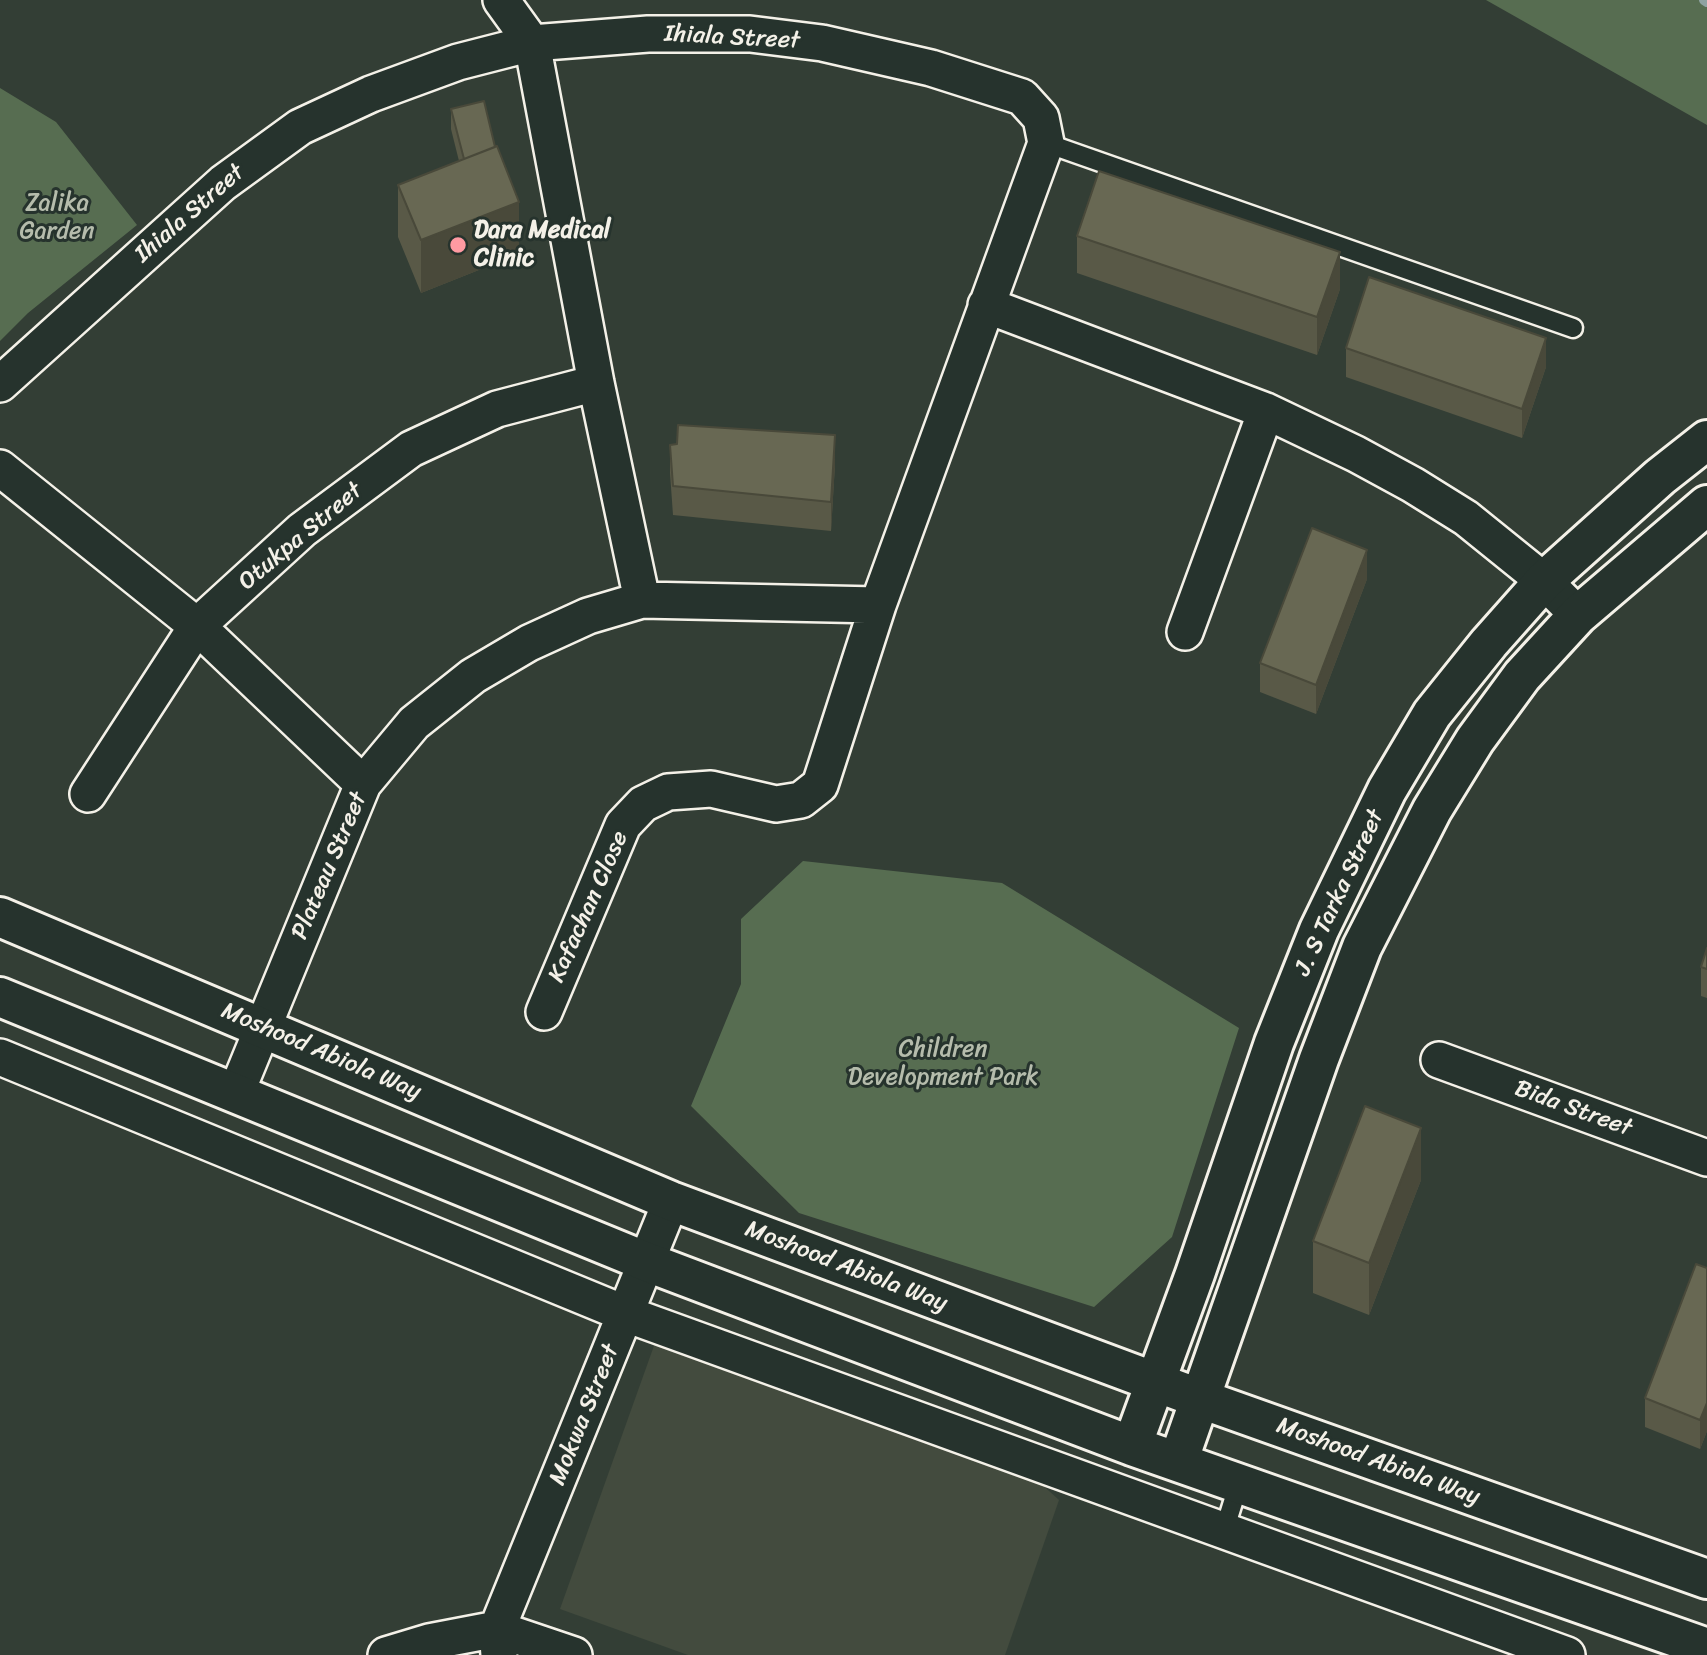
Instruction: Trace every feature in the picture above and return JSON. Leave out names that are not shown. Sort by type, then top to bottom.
[{"type":"main road","name":"J. S Tarka Street","points":[[1132,1446],[1195,1274],[1274,1043],[1319,930],[1381,802],[1433,714],[1489,643],[1544,581],[1660,477],[1707,440]]},
{"type":"main road","name":"J. S Tarka Street","points":[[1178,1462],[1319,1059],[1362,947],[1432,810],[1475,740],[1522,676],[1578,615],[1707,505]]},
{"type":"main road","name":"Moshood Abiola Way","points":[[0,917],[671,1201],[1154,1382],[1707,1579]]},
{"type":"main road","points":[[0,997],[647,1262],[1132,1446],[1707,1648]]},
{"type":"street","points":[[501,0],[532,43],[596,383],[642,600]]},
{"type":"street","name":"Ihiala Street","points":[[0,384],[223,183],[300,127],[371,94],[458,62],[532,43],[648,34],[750,34],[822,43],[931,68],[1022,97],[1041,118],[1046,143]]},
{"type":"street","points":[[878,605],[1046,143]]},
{"type":"street","points":[[986,304],[1266,411],[1356,454],[1466,518],[1544,581],[1578,615]]},
{"type":"street","name":"Otukpa Street","points":[[88,794],[197,626],[302,530],[411,449],[497,409],[596,383]]},
{"type":"street","points":[[1185,632],[1266,411]]},
{"type":"street","points":[[0,468],[197,626],[363,783]]},
{"type":"street","name":"Plateau Street","points":[[236,1093],[363,783],[414,723],[473,676],[529,643],[588,616],[642,600],[878,605]]},
{"type":"street","name":"Kafachan Close","points":[[544,1012],[623,825],[643,804],[668,792],[711,789],[776,804],[801,800],[820,786],[878,605]]},
{"type":"street","points":[[0,1057],[626,1314],[1567,1655]]},
{"type":"street","name":"Bida Street","points":[[1439,1059],[1707,1158]]},
{"type":"street","name":"Mokwa Street","points":[[498,1642],[671,1201]]},
{"type":"street","points":[[835,1390],[855,1340]]},
{"type":"street","points":[[386,1655],[429,1642],[498,1642],[574,1655]]},
{"type":"lane","points":[[1046,143],[1573,328]]},
{"type":"lane","points":[[1224,1531],[1239,1483]]},
{"type":"shaded area","points":[[655,1343],[1038,1481],[1059,1500],[1005,1655],[688,1655],[560,1609]]},
{"type":"green space","points":[[1486,0],[1707,0],[1707,125]]},
{"type":"green space","name":"Zalika Garden","points":[[0,88],[56,122],[137,225],[28,313],[0,341]]},
{"type":"green space","name":"Children Development Park","points":[[803,861],[1002,883],[1239,1028],[1172,1237],[1094,1307],[799,1213],[691,1106],[741,984],[741,919]]},
{"type":"building","points":[[484,101],[495,147],[464,159],[451,109]]},
{"type":"building","points":[[497,146],[519,202],[421,240],[398,185]]},
{"type":"building","points":[[1099,171],[1340,252],[1317,317],[1077,236]]},
{"type":"building","points":[[1369,277],[1546,338],[1522,409],[1346,348]]},
{"type":"building","points":[[678,425],[835,435],[831,502],[673,486],[670,445],[677,444]]},
{"type":"building","points":[[1312,528],[1367,550],[1316,685],[1260,663]]},
{"type":"building","points":[[1707,948],[1707,969],[1701,967]]},
{"type":"building","points":[[1365,1106],[1421,1128],[1369,1263],[1313,1241]]},
{"type":"building","points":[[1696,1264],[1707,1268],[1707,1403],[1700,1420],[1645,1398]]},
{"type":"place","name":"Dara Medical Clinic","points":[[458,245]]}]
